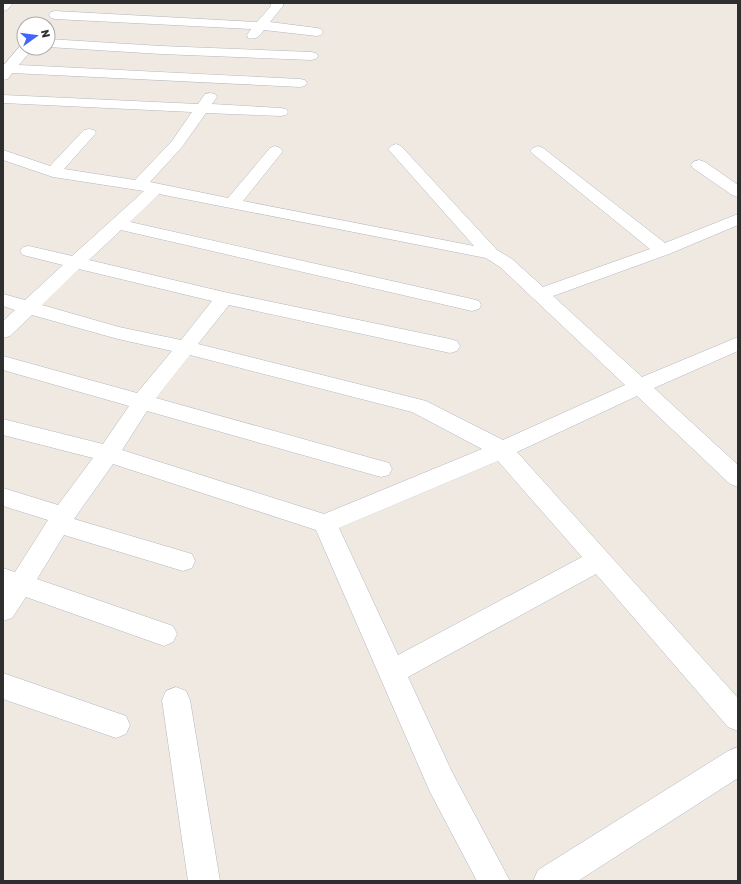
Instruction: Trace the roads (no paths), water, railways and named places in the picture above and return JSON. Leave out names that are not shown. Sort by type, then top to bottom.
[{"type":"street","points":[[3,7],[7,3]]},
{"type":"street","points":[[54,16],[65,3]]},
{"type":"street","points":[[3,332],[117,224],[147,187],[240,53],[277,6],[277,3]]},
{"type":"street","points":[[56,20],[260,26],[317,32]]},
{"type":"street","points":[[56,43],[311,56]]},
{"type":"street","points":[[5,73],[19,56]]},
{"type":"street","points":[[5,73],[223,79],[300,83]]},
{"type":"street","points":[[3,99],[281,112]]},
{"type":"street","points":[[53,172],[89,133]]},
{"type":"street","points":[[396,149],[490,254],[506,263],[638,387],[738,478]]},
{"type":"street","points":[[231,204],[275,151]]},
{"type":"street","points":[[538,151],[663,250]]},
{"type":"street","points":[[3,155],[53,172],[147,187],[490,254]]},
{"type":"street","points":[[699,165],[738,192]]},
{"type":"street","points":[[539,295],[663,250],[738,219]]},
{"type":"street","points":[[117,224],[472,305]]},
{"type":"street","points":[[29,252],[224,298],[450,346]]},
{"type":"street","points":[[3,610],[12,581],[60,520],[108,454],[142,402],[224,298]]},
{"type":"street","points":[[3,300],[118,333],[185,347],[419,406],[502,450],[738,718]]},
{"type":"street","points":[[3,427],[108,454],[325,524],[502,450],[638,387],[738,343]]},
{"type":"street","points":[[3,363],[381,469]]},
{"type":"street","points":[[3,497],[60,520],[183,561]]},
{"type":"street","points":[[325,524],[441,782],[494,881]]},
{"type":"street","points":[[392,672],[599,560]]},
{"type":"street","points":[[12,581],[164,634]]},
{"type":"street","points":[[3,686],[116,725]]},
{"type":"street","points":[[176,700],[204,881]]},
{"type":"street","points":[[549,881],[738,761]]}]
